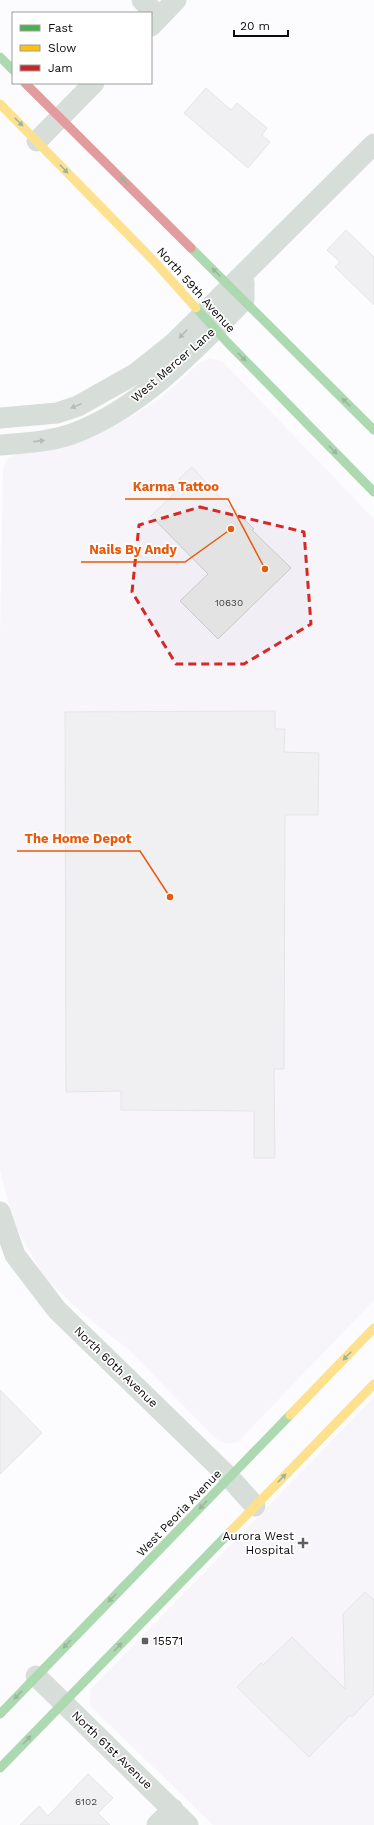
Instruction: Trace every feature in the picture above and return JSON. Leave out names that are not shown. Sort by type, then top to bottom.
[{"type":"main road","points":[[0,57],[12,69]]},
{"type":"main road","name":"North 59th Avenue","points":[[27,84],[239,286],[374,430]]},
{"type":"main road","name":"North 59th Avenue","points":[[0,104],[37,140],[216,329],[374,492]]},
{"type":"main road","name":"West Peoria Avenue","points":[[0,1714],[374,1328]]},
{"type":"main road","points":[[0,1768],[374,1384]]},
{"type":"street","points":[[142,0],[149,12]]},
{"type":"street","points":[[155,21],[176,0]]},
{"type":"street","points":[[37,140],[93,84]]},
{"type":"street","name":"West Mercer Lane","points":[[0,418],[57,413],[78,406],[136,374],[174,343],[202,313],[239,286],[374,144]]},
{"type":"street","name":"West Mercer Lane","points":[[0,444],[52,440],[72,434],[95,424],[127,405],[152,386],[216,329],[239,286]]},
{"type":"street","name":"North 60th Avenue","points":[[0,1212],[16,1255],[57,1310],[230,1478],[255,1506]]},
{"type":"street","name":"North 61st Avenue","points":[[36,1676],[188,1825]]},
{"type":"street","points":[[157,1825],[173,1809]]},
{"type":"highlighted area","points":[[200,507],[304,532],[311,624],[244,664],[176,664],[132,592],[139,525]]},
{"type":"shaded area","points":[[210,358],[223,362],[374,519],[374,1300],[238,1442],[226,1444],[215,1438],[128,1349],[84,1315],[45,1278],[14,1224],[0,1170],[0,636],[3,470],[6,460],[20,452],[70,444],[125,420],[161,398],[198,364]]},
{"type":"shaded area","name":"Aurora West Hospital","points":[[374,1397],[374,1825],[213,1825],[92,1708],[90,1703],[91,1689]]},
{"type":"building","points":[[206,88],[231,110],[237,103],[267,128],[262,135],[270,142],[248,168],[184,113]]},
{"type":"building","points":[[346,230],[374,257],[374,305],[335,267],[340,262],[327,250]]},
{"type":"building","points":[[192,467],[229,507],[230,505],[254,529],[252,530],[291,568],[218,639],[180,601],[208,574],[151,516],[184,484],[179,479]]},
{"type":"building","points":[[275,711],[275,729],[285,729],[284,752],[319,753],[318,815],[285,815],[284,1069],[274,1069],[275,1158],[254,1158],[254,1111],[121,1110],[121,1091],[66,1092],[65,712]]},
{"type":"building","points":[[0,1390],[42,1433],[0,1474]]},
{"type":"building","points":[[365,1592],[374,1600],[374,1694],[352,1717],[350,1715],[309,1757],[237,1687],[261,1663],[263,1665],[292,1637],[345,1689],[343,1614]]},
{"type":"building","points":[[88,1774],[113,1798],[98,1813],[110,1825],[20,1825],[39,1806],[48,1816]]},
{"type":"traffic: fast","points":[[0,57],[12,69]]},
{"type":"traffic: fast","points":[[191,248],[374,430]]},
{"type":"traffic: fast","points":[[196,308],[227,342],[374,492]]},
{"type":"traffic: fast","points":[[0,1714],[290,1415]]},
{"type":"traffic: fast","points":[[0,1768],[229,1533]]},
{"type":"traffic: slow","points":[[0,104],[154,261],[196,308]]},
{"type":"traffic: slow","points":[[290,1415],[374,1328]]},
{"type":"traffic: slow","points":[[229,1533],[374,1384]]},
{"type":"traffic: jam","points":[[26,84],[191,248]]},
{"type":"place","name":"Nails By Andy","points":[[231,529]]},
{"type":"place","name":"Karma Tattoo","points":[[265,569]]},
{"type":"place","name":"The Home Depot","points":[[170,897]]},
{"type":"place","name":"Aurora West Hospital","points":[[303,1543]]},
{"type":"place","name":"15571","points":[[145,1641]]}]
